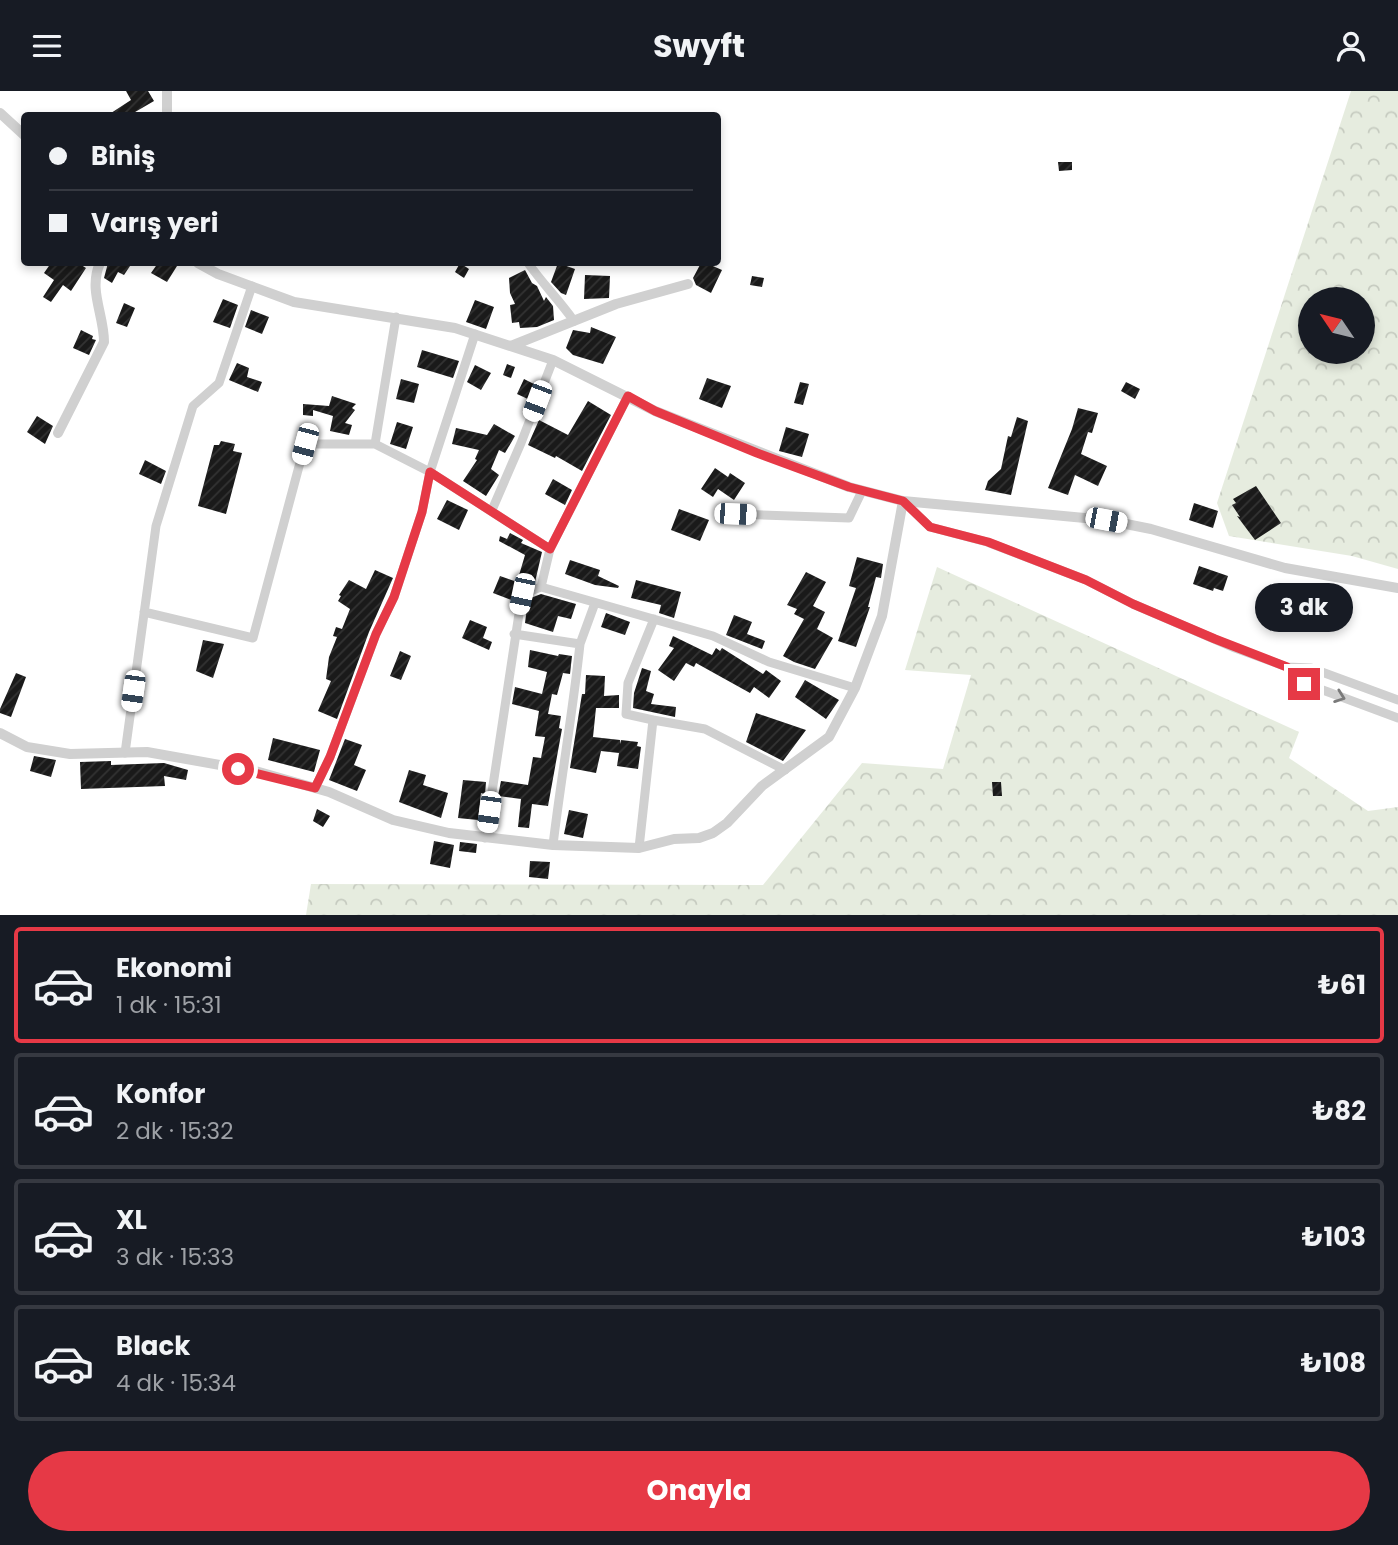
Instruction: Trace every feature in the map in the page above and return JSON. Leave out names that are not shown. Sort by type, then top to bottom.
[{"type":"street","points":[[167,91],[167,112]]},
{"type":"street","points":[[0,113],[21,132]]},
{"type":"street","points":[[58,433],[104,342],[104,331],[95,296],[98,266]]},
{"type":"street","points":[[203,266],[294,302],[455,328],[553,360],[655,411],[757,453],[862,491],[903,501],[1106,520],[1151,529],[1285,568],[1398,588]]},
{"type":"street","points":[[530,266],[546,290],[556,295],[573,321]]},
{"type":"street","points":[[510,346],[615,304],[688,284]]},
{"type":"street","points":[[125,753],[156,526],[193,406],[219,383],[252,286]]},
{"type":"street","points":[[375,444],[396,317]]},
{"type":"street","points":[[315,788],[330,757],[376,634],[394,597],[422,512],[430,472],[475,334]]},
{"type":"street","points":[[492,510],[553,360]]},
{"type":"street","points":[[541,587],[550,549],[628,396]]},
{"type":"street","points":[[144,612],[253,638],[305,444],[375,444],[430,472],[550,549]]},
{"type":"street","points":[[735,514],[849,518],[862,491]]},
{"type":"street","points":[[903,501],[930,527],[988,542],[1086,580],[1201,633],[1287,667],[1311,668],[1398,700]]},
{"type":"street","points":[[0,733],[27,747],[70,754],[147,752],[259,772],[315,788],[393,820],[449,833],[553,845],[639,848],[674,839],[699,838],[713,833],[727,823],[762,786],[829,737],[855,688],[882,616],[903,501]]},
{"type":"street","points":[[485,838],[522,594],[541,587],[713,636],[769,662],[855,688]]},
{"type":"street","points":[[553,845],[580,644],[595,603]]},
{"type":"street","points":[[654,619],[628,683],[626,714],[705,729],[785,770]]},
{"type":"street","points":[[514,635],[580,644]]},
{"type":"street","points":[[1287,667],[1304,684],[1398,718]]},
{"type":"street","points":[[639,848],[653,720]]},
{"type":"green space","points":[[1351,91],[1398,91],[1398,569],[1352,556],[1229,536],[1217,503]]},
{"type":"green space","points":[[937,567],[1299,732],[1289,758],[1368,811],[1398,807],[1398,915],[306,915],[311,884],[763,885],[862,763],[943,769],[971,675],[905,670]]},
{"type":"building","points":[[126,91],[148,91],[154,101],[135,112],[113,112],[131,100]]},
{"type":"building","points":[[1058,162],[1072,162],[1072,170],[1059,171]]},
{"type":"building","points":[[49,266],[86,268],[71,291],[63,285],[51,302],[43,297],[54,280],[44,273]]},
{"type":"building","points":[[107,266],[130,266],[124,275],[118,272],[112,283],[104,278]]},
{"type":"building","points":[[156,266],[177,266],[167,282],[151,273]]},
{"type":"building","points":[[458,266],[469,269],[464,278],[455,272]]},
{"type":"building","points":[[557,266],[575,269],[566,295],[551,282]]},
{"type":"building","points":[[699,266],[713,266],[722,270],[711,293],[696,285],[693,278]]},
{"type":"building","points":[[525,270],[544,301],[546,297],[553,306],[554,320],[537,327],[520,328],[519,322],[512,323],[510,305],[515,304],[510,293],[509,278]]},
{"type":"building","points":[[585,275],[610,276],[609,298],[584,299]]},
{"type":"building","points":[[752,276],[764,278],[762,287],[750,285]]},
{"type":"building","points":[[223,299],[238,305],[230,328],[213,322]]},
{"type":"building","points":[[475,300],[494,307],[486,329],[466,322]]},
{"type":"building","points":[[124,303],[135,308],[127,327],[116,323]]},
{"type":"building","points":[[251,310],[269,317],[262,334],[245,327]]},
{"type":"building","points":[[591,327],[616,337],[603,364],[573,355],[566,348],[573,330],[590,333]]},
{"type":"building","points":[[81,330],[96,340],[89,355],[73,348]]},
{"type":"building","points":[[422,350],[459,361],[453,378],[417,367]]},
{"type":"building","points":[[237,363],[249,368],[247,377],[262,382],[258,392],[229,380]]},
{"type":"building","points":[[507,364],[515,367],[511,378],[503,375]]},
{"type":"building","points":[[475,365],[491,373],[481,390],[467,382]]},
{"type":"building","points":[[707,378],[731,386],[722,408],[699,399]]},
{"type":"building","points":[[401,379],[419,384],[414,403],[396,399]]},
{"type":"building","points":[[524,379],[536,385],[530,400],[517,394]]},
{"type":"building","points":[[800,382],[809,384],[803,405],[794,403]]},
{"type":"building","points":[[1126,382],[1140,389],[1135,399],[1121,391]]},
{"type":"building","points":[[332,396],[356,404],[352,408],[355,410],[345,423],[352,425],[349,435],[330,431],[333,416],[313,410],[313,416],[303,415],[303,404],[329,406]]},
{"type":"building","points":[[588,401],[611,415],[582,471],[556,456],[555,458],[528,445],[539,420],[568,435]]},
{"type":"building","points":[[1078,408],[1098,413],[1092,433],[1088,432],[1081,454],[1107,466],[1098,486],[1075,475],[1068,495],[1048,488]]},
{"type":"building","points":[[37,416],[53,426],[45,444],[27,432]]},
{"type":"building","points":[[1017,417],[1028,421],[1011,495],[985,490],[988,481],[1001,469],[1008,436],[1011,437]]},
{"type":"building","points":[[397,422],[413,427],[406,449],[390,444]]},
{"type":"building","points":[[494,424],[515,436],[505,453],[499,450],[491,469],[499,475],[486,496],[463,481],[477,460],[475,459],[479,450],[452,444],[456,428],[487,435]]},
{"type":"building","points":[[786,427],[809,434],[802,457],[779,451]]},
{"type":"building","points":[[221,441],[235,444],[233,451],[242,453],[226,514],[198,506],[214,445],[219,445]]},
{"type":"building","points":[[145,460],[166,471],[161,484],[139,474]]},
{"type":"building","points":[[715,468],[728,477],[730,473],[745,483],[734,500],[718,489],[713,497],[701,489]]},
{"type":"building","points":[[553,479],[572,490],[565,505],[545,494]]},
{"type":"building","points":[[1256,486],[1281,523],[1255,540],[1232,505],[1236,503],[1233,499]]},
{"type":"building","points":[[447,500],[468,510],[459,530],[437,519]]},
{"type":"building","points":[[1194,503],[1218,511],[1213,528],[1189,520]]},
{"type":"building","points":[[679,509],[709,520],[700,541],[671,530]]},
{"type":"building","points":[[510,533],[523,540],[521,543],[542,552],[535,582],[517,589],[514,601],[493,593],[500,576],[517,582],[525,555],[499,541],[500,536],[507,539]]},
{"type":"building","points":[[857,557],[883,564],[881,578],[876,577],[870,607],[856,647],[838,641],[856,588],[849,586]]},
{"type":"building","points":[[570,560],[600,570],[598,576],[619,586],[618,588],[595,585],[565,574]]},
{"type":"building","points":[[1199,566],[1228,576],[1223,591],[1214,588],[1213,591],[1193,584]]},
{"type":"building","points":[[375,570],[393,578],[369,632],[337,719],[318,711],[331,681],[326,679],[329,657],[337,637],[333,636],[336,627],[342,629],[350,609],[338,601],[341,596],[339,595],[349,580],[366,589]]},
{"type":"building","points":[[806,572],[826,582],[813,606],[825,612],[817,629],[833,638],[815,669],[783,656],[804,619],[794,614],[797,609],[787,605]]},
{"type":"building","points":[[636,580],[681,592],[674,618],[659,613],[661,605],[631,598]]},
{"type":"building","points":[[541,594],[576,604],[571,619],[558,616],[553,632],[525,623],[528,599]]},
{"type":"building","points":[[606,613],[630,622],[625,635],[601,627]]},
{"type":"building","points":[[734,615],[752,622],[747,634],[765,641],[762,649],[726,635]]},
{"type":"building","points":[[470,620],[487,627],[483,638],[492,642],[489,650],[462,638]]},
{"type":"building","points":[[673,636],[712,655],[716,648],[720,651],[722,648],[763,674],[766,670],[781,681],[769,698],[754,687],[750,693],[696,663],[694,667],[686,663],[674,681],[658,670],[674,648],[669,646]]},
{"type":"building","points":[[203,640],[224,644],[213,678],[196,671]]},
{"type":"building","points":[[530,650],[572,656],[570,674],[563,673],[557,695],[552,694],[548,714],[561,716],[559,728],[562,729],[548,806],[532,804],[529,828],[518,827],[521,799],[498,796],[501,781],[528,785],[533,757],[541,758],[545,737],[535,736],[539,711],[512,704],[515,687],[542,694],[547,672],[528,667]]},
{"type":"building","points":[[400,651],[411,656],[401,680],[390,676]]},
{"type":"building","points":[[642,668],[651,671],[646,691],[654,694],[651,704],[676,707],[675,717],[633,708],[634,693]]},
{"type":"building","points":[[16,673],[26,677],[11,717],[0,713],[0,709]]},
{"type":"building","points":[[586,675],[605,676],[604,696],[619,695],[619,708],[596,708],[593,737],[620,740],[620,744],[621,740],[638,742],[637,746],[641,747],[638,769],[617,766],[619,753],[601,751],[596,773],[570,768],[582,694],[585,694]]},
{"type":"building","points":[[805,680],[839,700],[826,719],[795,697]]},
{"type":"building","points":[[756,713],[806,730],[783,761],[746,742]]},
{"type":"building","points":[[273,738],[320,750],[314,772],[268,760]]},
{"type":"building","points":[[345,739],[362,745],[354,765],[366,770],[357,791],[329,780]]},
{"type":"building","points":[[34,756],[56,760],[51,777],[30,771]]},
{"type":"building","points":[[111,761],[111,765],[164,763],[188,770],[186,780],[164,776],[165,786],[81,789],[80,762]]},
{"type":"building","points":[[409,770],[426,775],[423,785],[448,793],[441,818],[399,802]]},
{"type":"building","points":[[463,780],[486,782],[485,794],[481,793],[478,820],[458,818]]},
{"type":"building","points":[[992,782],[1001,782],[1002,796],[993,796]]},
{"type":"building","points":[[317,809],[330,816],[323,827],[313,821]]},
{"type":"building","points":[[569,810],[588,814],[583,838],[564,834]]},
{"type":"building","points":[[434,841],[454,845],[450,868],[430,864]]},
{"type":"building","points":[[460,842],[477,844],[476,853],[459,851]]},
{"type":"building","points":[[530,861],[550,862],[548,879],[529,877]]},
{"type":"route","points":[[238,769],[259,772],[315,788],[348,712],[376,634],[394,597],[422,512],[430,472],[550,549],[628,396],[655,411],[757,453],[849,487],[903,501],[930,527],[988,542],[1086,580],[1133,604],[1287,667],[1304,684]]}]
